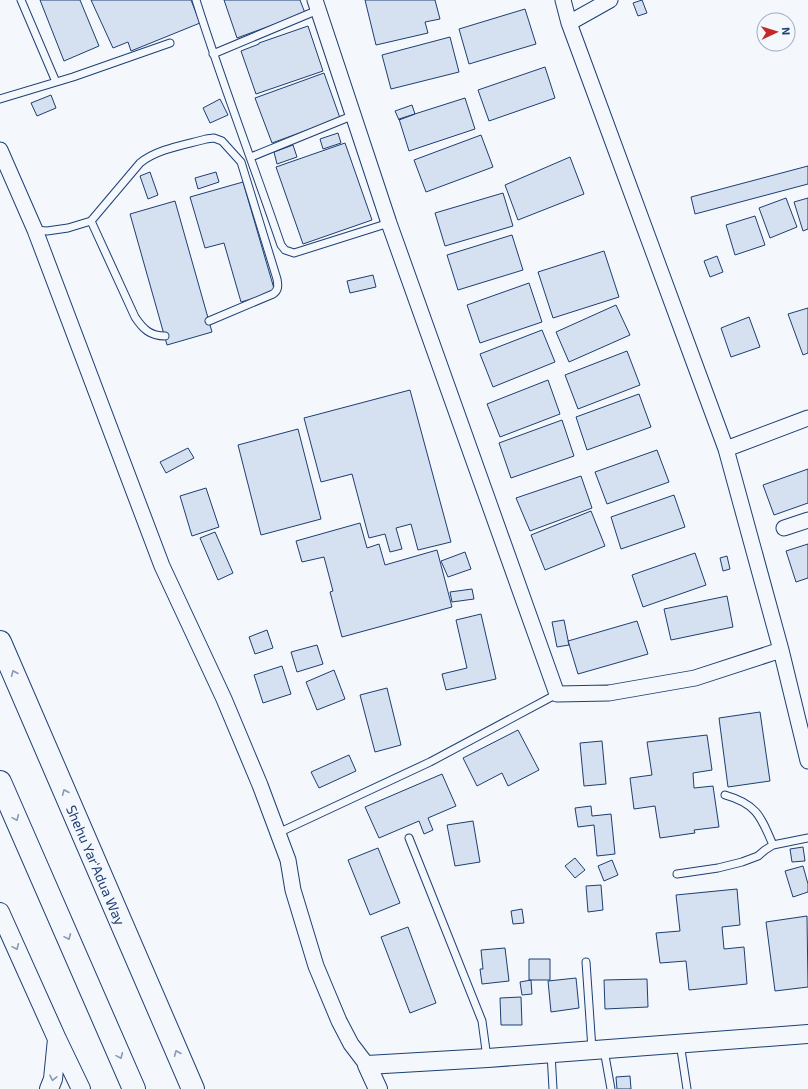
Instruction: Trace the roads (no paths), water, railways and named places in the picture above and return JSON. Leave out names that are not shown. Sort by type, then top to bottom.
[{"type":"highway","name":"Shehu Yar'Adua Way","points":[[0,642],[193,1089]]},
{"type":"highway","points":[[0,782],[134,1089]]},
{"type":"street","points":[[564,0],[569,23],[726,449],[781,650],[808,761]]},
{"type":"street","points":[[569,23],[610,0]]},
{"type":"street","points":[[317,5],[389,223],[557,694],[609,694],[695,678],[781,650]]},
{"type":"street","points":[[0,150],[34,230],[162,566],[224,699],[260,785],[288,860],[293,890],[316,966],[351,1044],[367,1065],[378,1089]]},
{"type":"street","points":[[726,449],[808,418]]},
{"type":"street","points":[[784,528],[808,520]]},
{"type":"street","points":[[0,912],[81,1089]]},
{"type":"street","points":[[367,1065],[488,1058],[808,1034]]},
{"type":"street","points":[[49,1089],[53,1079],[57,1039]]},
{"type":"lane","points":[[21,0],[56,82]]},
{"type":"lane","points":[[196,0],[213,54],[285,250],[294,253],[389,223]]},
{"type":"lane","points":[[213,54],[317,5]]},
{"type":"lane","points":[[0,99],[56,82],[170,43]]},
{"type":"lane","points":[[251,157],[354,115]]},
{"type":"lane","points":[[34,230],[68,228],[91,221],[147,157],[206,139],[214,138],[222,141],[241,162],[277,279],[278,289],[274,294],[209,321]]},
{"type":"lane","points":[[91,221],[135,318],[147,332],[165,336]]},
{"type":"lane","points":[[278,833],[430,762],[557,694]]},
{"type":"lane","points":[[725,796],[737,799],[751,807],[760,817],[773,845]]},
{"type":"lane","points":[[409,838],[482,1021],[488,1058]]},
{"type":"lane","points":[[677,874],[718,868],[742,862],[758,856],[773,845],[808,838]]},
{"type":"lane","points":[[586,962],[598,1050],[611,1089]]},
{"type":"lane","points":[[680,1043],[687,1089]]},
{"type":"lane","points":[[551,1053],[553,1089]]}]
